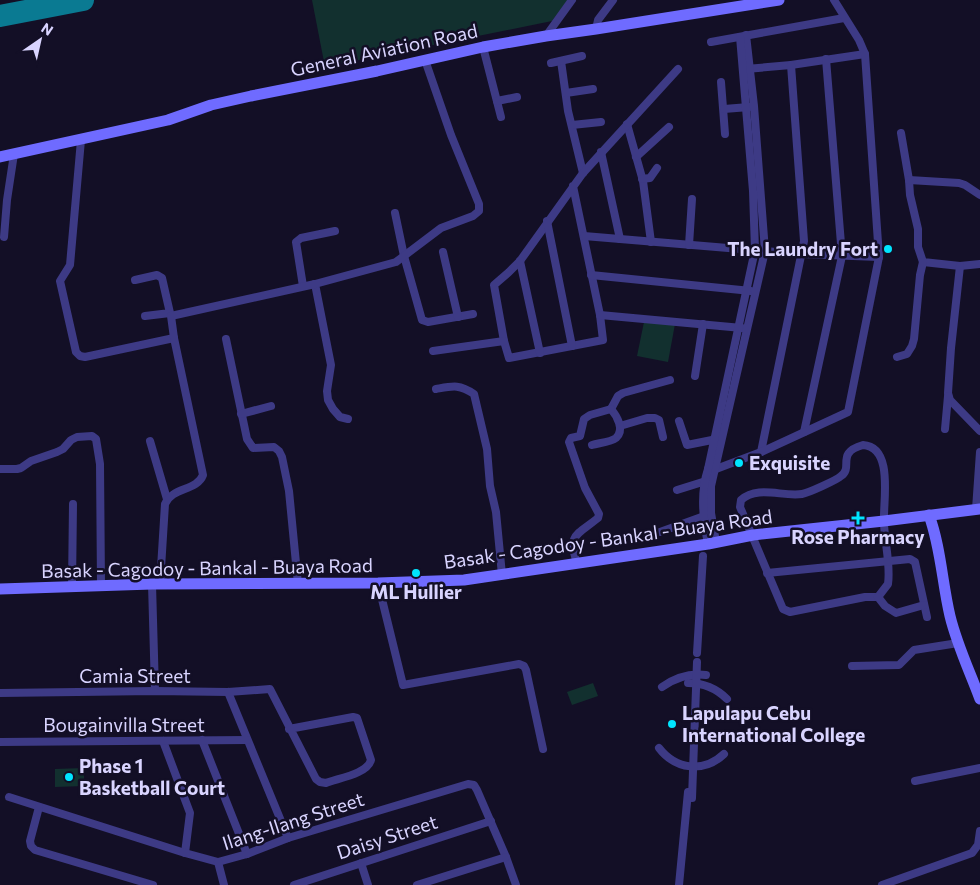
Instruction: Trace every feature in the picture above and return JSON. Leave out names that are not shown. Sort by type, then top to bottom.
[{"type":"street","points":[[546,36],[572,0]]},
{"type":"street","points":[[596,29],[598,20],[613,0]]},
{"type":"street","name":"General Aviation Road","points":[[0,157],[168,120],[211,105],[482,47],[779,0]]},
{"type":"street","points":[[712,469],[761,452],[848,412],[879,258],[865,54],[859,40],[834,0]]},
{"type":"street","points":[[711,42],[844,18]]},
{"type":"street","points":[[742,328],[755,291],[765,251],[757,190],[743,36]]},
{"type":"street","points":[[482,47],[501,117]]},
{"type":"street","points":[[746,69],[791,65],[865,54]]},
{"type":"street","points":[[551,63],[582,56]]},
{"type":"street","points":[[804,432],[842,256],[826,59]]},
{"type":"street","points":[[145,316],[171,315],[315,284],[396,262],[446,225],[473,216],[479,211],[479,204],[451,135],[425,60]]},
{"type":"street","points":[[561,61],[572,125],[583,173]]},
{"type":"street","points":[[761,452],[804,240],[791,65]]},
{"type":"street","points":[[573,186],[604,340],[509,358],[494,285],[520,261],[547,221],[573,186],[583,173],[678,69]]},
{"type":"street","points":[[721,82],[725,134]]},
{"type":"street","points":[[566,93],[593,89]]},
{"type":"street","points":[[497,101],[516,97]]},
{"type":"street","points":[[724,109],[750,106]]},
{"type":"street","points":[[572,125],[601,122]]},
{"type":"street","points":[[627,124],[642,179],[651,242]]},
{"type":"street","points":[[636,157],[669,127]]},
{"type":"street","points":[[897,357],[907,354],[914,339],[923,262],[919,251],[918,228],[910,195],[901,134]]},
{"type":"street","points":[[81,140],[70,265],[60,281],[76,352],[80,356],[85,357],[174,338]]},
{"type":"street","points":[[601,152],[620,239]]},
{"type":"street","points":[[4,236],[14,154]]},
{"type":"street","points":[[642,179],[650,178],[656,168]]},
{"type":"street","points":[[909,180],[965,184],[980,195]]},
{"type":"street","points":[[712,543],[707,515],[708,480],[712,469],[742,328],[746,290],[756,250],[757,190]]},
{"type":"street","points":[[689,245],[692,199]]},
{"type":"street","points":[[395,213],[404,256],[422,320],[428,322],[473,314]]},
{"type":"street","points":[[547,221],[572,346]]},
{"type":"street","points":[[303,286],[296,242],[301,238],[335,231]]},
{"type":"street","points":[[584,236],[801,254],[879,258]]},
{"type":"street","points":[[443,252],[458,317]]},
{"type":"street","points":[[520,261],[540,353]]},
{"type":"street","points":[[923,262],[960,266],[980,264]]},
{"type":"street","points":[[945,429],[960,266]]},
{"type":"street","points":[[135,280],[157,275],[162,278],[204,475],[198,483],[170,495],[165,504],[156,584],[155,691]]},
{"type":"street","points":[[591,275],[755,291]]},
{"type":"street","points":[[315,284],[331,364],[328,400],[340,417],[348,419]]},
{"type":"street","points":[[600,315],[742,328]]},
{"type":"street","points":[[695,376],[703,324]]},
{"type":"street","points":[[226,339],[241,414],[250,445],[253,448],[274,447],[282,457],[290,501],[298,584]]},
{"type":"street","points":[[433,351],[504,341]]},
{"type":"street","points":[[577,563],[572,549],[572,542],[576,536],[598,518],[599,514],[585,488],[569,442],[571,438],[580,436],[584,419],[590,415],[611,409],[618,396],[623,393],[670,380]]},
{"type":"street","points":[[436,389],[457,386],[465,388],[474,394],[486,449],[490,486],[496,512],[502,575]]},
{"type":"street","points":[[948,396],[980,431]]},
{"type":"street","points":[[241,414],[271,406]]},
{"type":"street","points":[[592,445],[615,439],[619,433],[620,426],[617,417],[611,409]]},
{"type":"street","points":[[620,426],[647,418],[655,418],[659,420],[662,437]]},
{"type":"street","points":[[679,421],[687,445],[718,439]]},
{"type":"street","points":[[0,469],[22,468],[30,461],[58,452],[77,437],[92,436],[96,439],[100,464],[101,586]]},
{"type":"street","points":[[150,441],[167,499]]},
{"type":"street","points":[[863,445],[874,449],[884,467],[886,480],[884,521],[888,582],[878,597],[865,597],[790,612],[784,609],[740,508],[741,500],[752,494],[764,492],[803,494],[842,476],[847,468],[845,459],[848,453],[855,448],[863,445]]},
{"type":"street","points":[[978,509],[980,452]]},
{"type":"street","points":[[677,490],[708,480]]},
{"type":"street","points":[[72,586],[73,504]]},
{"type":"street","name":"Basak - Cagodoy - Bankal - Buaya Road","points":[[0,589],[156,584],[378,583],[464,580],[712,543],[753,535],[978,509]]},
{"type":"street","points":[[936,536],[944,513]]},
{"type":"street","points":[[660,532],[707,515]]},
{"type":"street","points":[[929,515],[936,536],[945,591],[958,643],[980,699]]},
{"type":"street","points":[[697,653],[703,556]]},
{"type":"street","points":[[767,573],[910,559],[915,562],[927,617]]},
{"type":"street","points":[[378,583],[403,685],[519,664],[524,666],[543,749]]},
{"type":"street","points":[[878,597],[885,606],[896,612],[924,605]]},
{"type":"street","points":[[852,666],[899,665],[914,650],[958,643]]},
{"type":"street","points":[[679,885],[688,792],[692,795],[697,662]]},
{"type":"street","points":[[662,687],[681,677],[697,674],[706,675]]},
{"type":"street","points":[[688,683],[697,683],[716,690],[727,699]]},
{"type":"street","name":"Camia Street","points":[[0,693],[228,692],[270,690],[289,729]]},
{"type":"street","points":[[228,692],[288,838]]},
{"type":"street","points":[[353,717],[357,718],[372,760],[365,770],[326,783],[320,782],[316,780],[289,729],[353,717]]},
{"type":"street","points":[[202,740],[248,854]]},
{"type":"street","name":"Bougainvilla Street","points":[[0,742],[247,740]]},
{"type":"street","points":[[163,741],[190,814],[185,853]]},
{"type":"street","points":[[659,748],[673,762],[693,767],[713,763],[724,754]]},
{"type":"street","points":[[915,781],[980,768]]},
{"type":"street","name":"Ilang-Ilang Street","points":[[9,797],[218,862],[248,854],[288,838],[468,784],[474,785],[491,821]]},
{"type":"street","points":[[39,807],[30,841],[31,846],[35,850],[153,885]]},
{"type":"street","points":[[491,821],[516,885]]},
{"type":"street","name":"Daisy Street","points":[[294,885],[491,821]]},
{"type":"street","points":[[882,885],[972,853],[978,845],[980,831]]},
{"type":"street","points":[[417,885],[506,857]]},
{"type":"street","points":[[218,862],[224,885]]},
{"type":"street","points":[[361,863],[368,885]]},
{"type":"green space","points":[[312,0],[568,0],[552,21],[325,67]]},
{"type":"green space","points":[[644,322],[675,324],[668,362],[637,356]]},
{"type":"green space","points":[[593,683],[598,696],[572,705],[567,692]]},
{"type":"green space","name":"Phase 1 Basketball Court","points":[[84,768],[84,786],[55,787],[55,769]]},
{"type":"taxiway","points":[[0,16],[83,0]]},
{"type":"place","name":"The Laundry Fort","points":[[888,249]]},
{"type":"place","name":"Exquisite","points":[[739,463]]},
{"type":"place","name":"Rose Pharmacy","points":[[858,518]]},
{"type":"place","name":"ML Hullier","points":[[416,573]]},
{"type":"place","name":"Lapulapu Cebu International College","points":[[672,724]]},
{"type":"place","name":"Phase 1 Basketball Court","points":[[69,777]]}]
